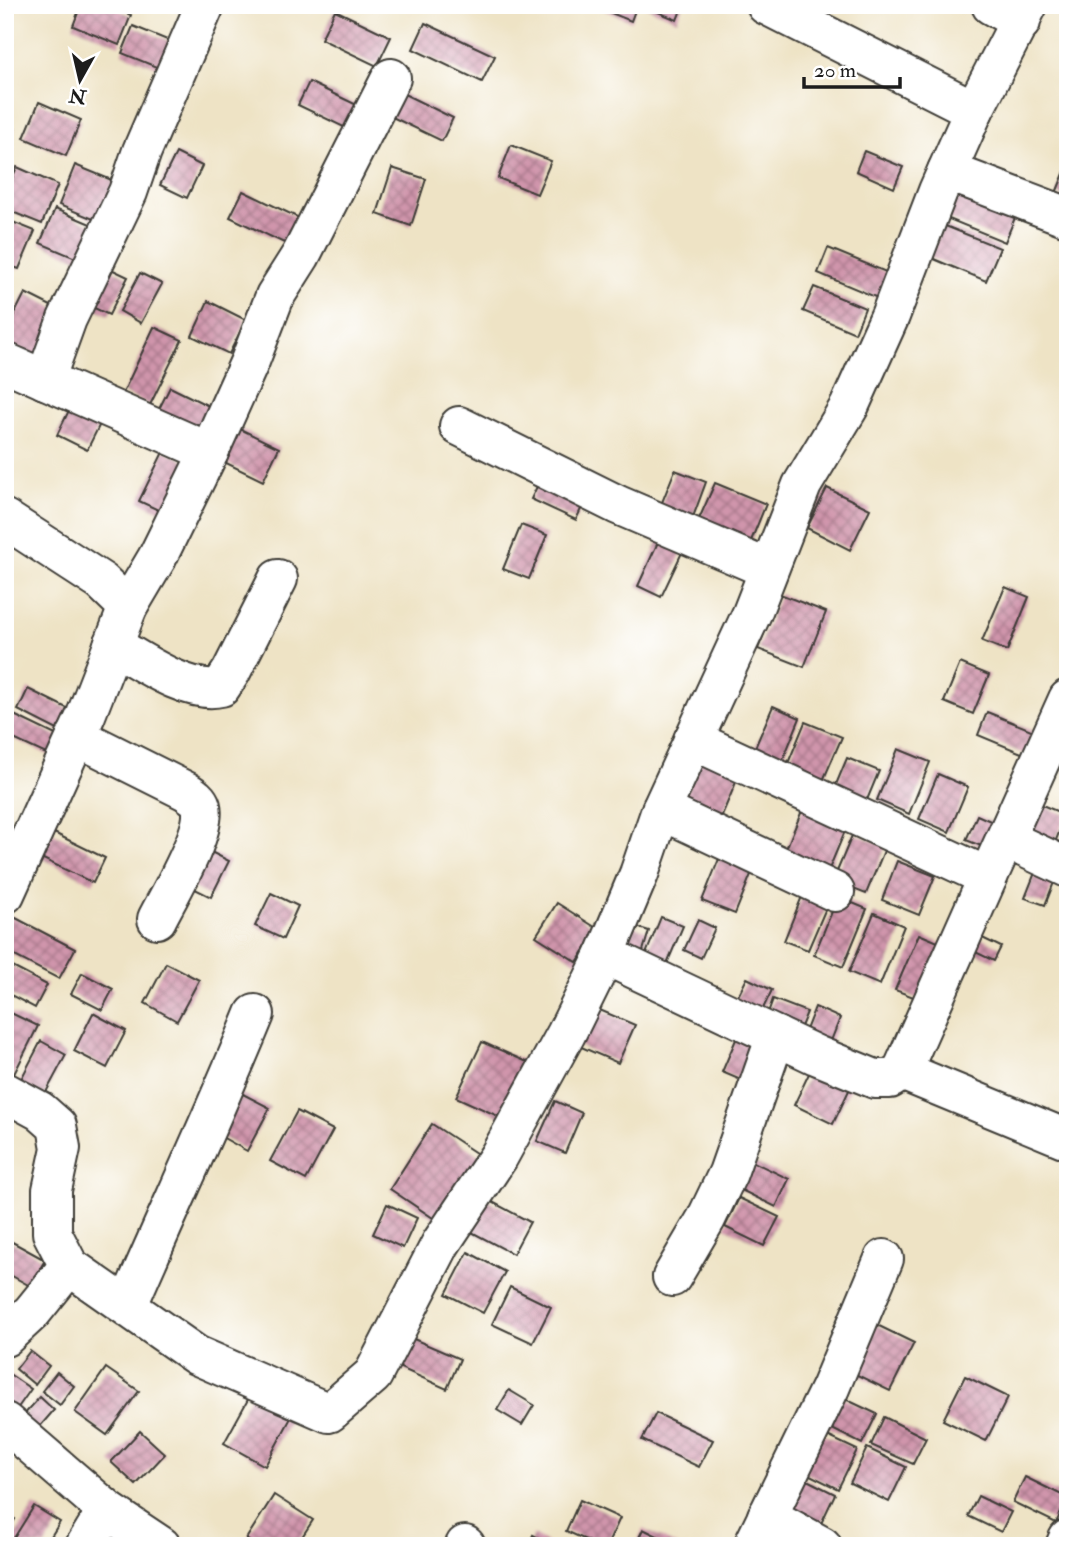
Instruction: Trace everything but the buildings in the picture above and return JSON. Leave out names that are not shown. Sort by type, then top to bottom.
[{"type":"street","points":[[45,380],[67,319],[128,192],[142,151],[205,5]]},
{"type":"street","points":[[766,5],[974,110]]},
{"type":"street","points":[[5,1092],[40,1111],[57,1126],[61,1148],[52,1190],[52,1233],[69,1266],[196,1354],[329,1413],[373,1375],[441,1243],[499,1156],[566,1034],[604,955],[639,874],[661,810],[752,612],[802,485],[849,407],[890,316],[1013,11]]},
{"type":"street","points":[[5,894],[76,736],[128,607],[157,558],[209,452],[250,362],[275,296],[301,255],[391,78]]},
{"type":"street","points":[[947,171],[1068,217]]},
{"type":"street","points":[[5,362],[209,452]]},
{"type":"street","points":[[459,426],[618,505],[768,569]]},
{"type":"street","points":[[5,519],[102,582],[128,607]]},
{"type":"street","points":[[113,645],[194,686],[209,690],[221,687],[278,579]]},
{"type":"street","points":[[604,955],[875,1079],[890,1079],[902,1071],[1068,699]]},
{"type":"street","points":[[76,736],[186,792],[198,800],[202,808],[201,824],[194,846],[157,919]]},
{"type":"street","points":[[693,740],[988,877]]},
{"type":"street","points":[[661,810],[835,892]]},
{"type":"street","points":[[1006,839],[1068,869]]},
{"type":"street","points":[[128,1305],[255,1014]]},
{"type":"street","points":[[672,1277],[706,1219],[728,1173],[776,1036]]},
{"type":"street","points":[[902,1071],[1064,1138]]},
{"type":"street","points":[[822,1546],[760,1531],[830,1388],[884,1259]]},
{"type":"street","points":[[5,1337],[32,1311],[69,1266]]},
{"type":"street","points":[[5,1422],[107,1510],[161,1546]]},
{"type":"street","points":[[85,1546],[107,1510]]},
{"type":"street","points":[[1065,1546],[1068,1539]]}]
